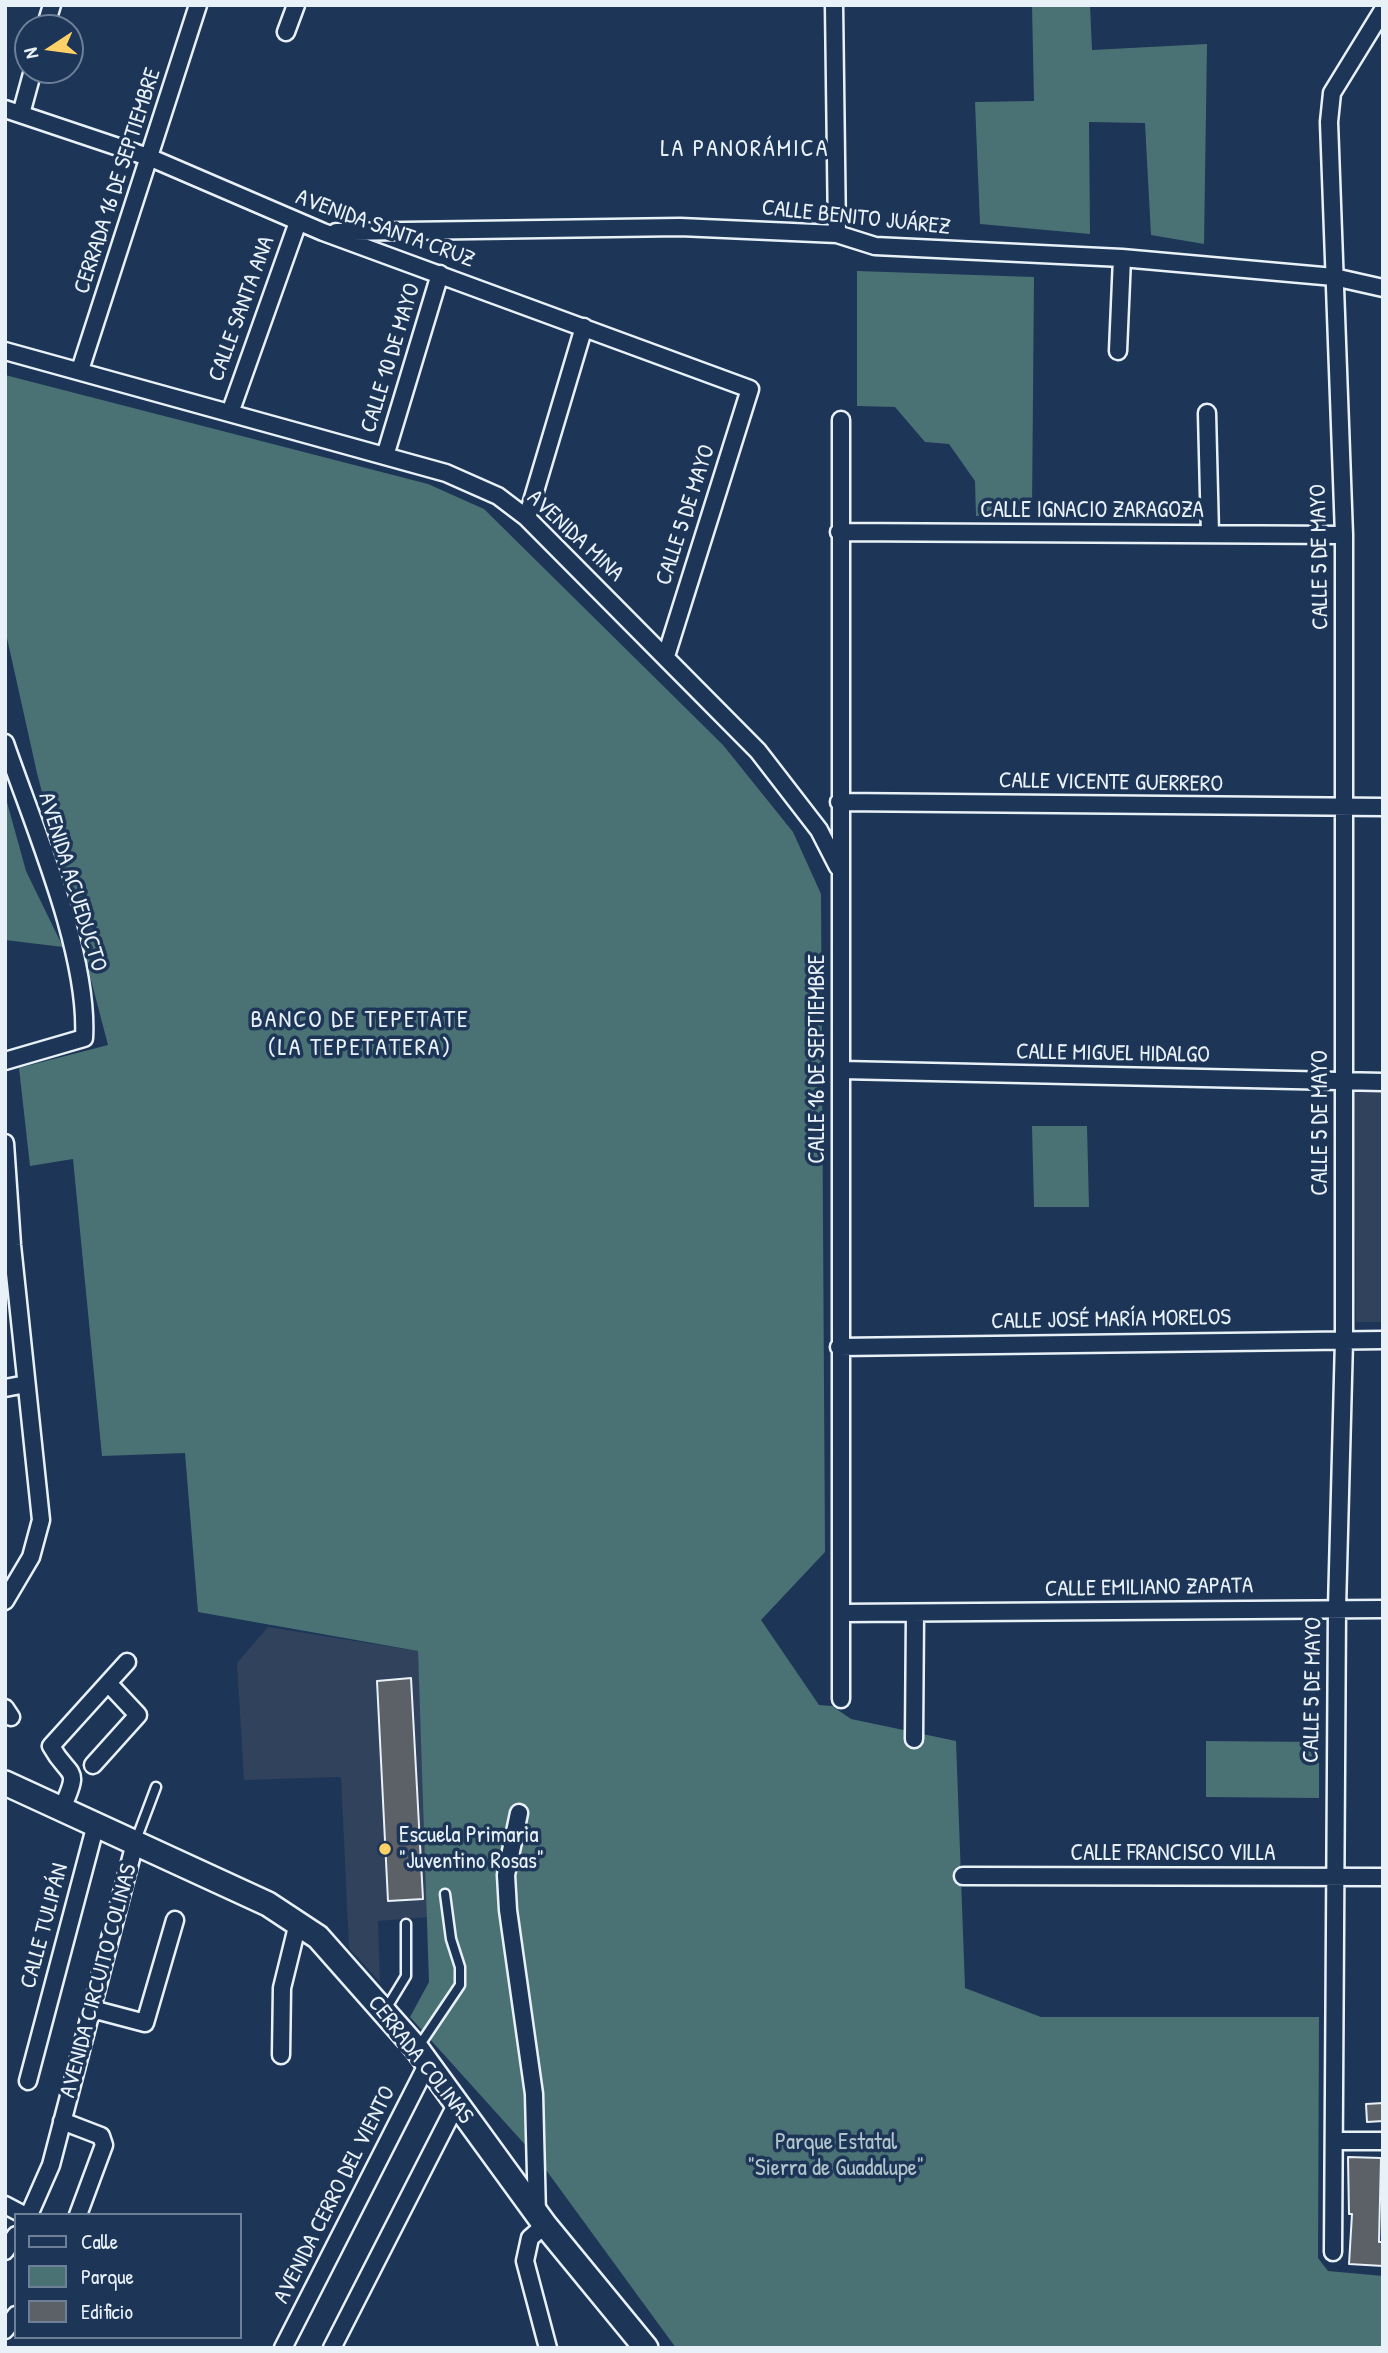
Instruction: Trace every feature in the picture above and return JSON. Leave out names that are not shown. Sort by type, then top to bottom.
[{"type":"main road","name":"AVENIDA CIRCUITO COLINAS","points":[[5,1783],[135,1843]]},
{"type":"main road","name":"CERRADA COLINAS","points":[[135,1843],[268,1905],[318,1937],[423,2056],[541,2220],[646,2348]]},
{"type":"street","name":"CERRADA 16 DE SEPTIEMBRE","points":[[80,370],[151,158],[198,5]]},
{"type":"street","points":[[286,32],[296,5]]},
{"type":"street","points":[[834,5],[837,234]]},
{"type":"street","name":"CALLE 5 DE MAYO","points":[[1333,2252],[1336,1608],[1345,1340],[1344,536],[1329,122],[1332,93],[1383,10]]},
{"type":"street","points":[[13,112],[26,84]]},
{"type":"street","name":"AVENIDA SANTA CRUZ","points":[[13,112],[151,158],[323,232],[751,389]]},
{"type":"street","name":"CALLE SANTA ANA","points":[[230,413],[298,222]]},
{"type":"street","name":"CALLE BENITO JUÁREZ","points":[[323,232],[680,227],[837,234],[874,246],[1122,258],[1334,277],[1383,288]]},
{"type":"street","points":[[1118,351],[1122,258]]},
{"type":"street","name":"CALLE 10 DE MAYO","points":[[385,456],[440,274]]},
{"type":"street","points":[[527,518],[584,327]]},
{"type":"street","name":"AVENIDA MINA","points":[[5,351],[446,473],[498,496],[527,518],[758,751],[819,830],[841,873]]},
{"type":"street","name":"CALLE 5 DE MAYO","points":[[666,656],[751,389]]},
{"type":"street","points":[[1207,413],[1210,534]]},
{"type":"street","name":"CALLE 16 DE SEPTIEMBRE","points":[[841,420],[841,1699]]},
{"type":"street","name":"CALLE IGNACIO ZARAGOZA","points":[[839,531],[1344,536]]},
{"type":"street","name":"AVENIDA ACUEDUCTO","points":[[5,743],[64,916],[86,1011],[84,1038],[5,1061]]},
{"type":"street","name":"CALLE VICENTE GUERRERO","points":[[839,802],[1344,809],[1383,807]]},
{"type":"street","name":"CALLE MIGUEL HIDALGO","points":[[842,1070],[1383,1082]]},
{"type":"street","points":[[5,1143],[9,1245],[41,1520],[31,1557],[5,1601]]},
{"type":"street","name":"CALLE JOSÉ MARÍA MORELOS","points":[[839,1347],[1383,1340]]},
{"type":"street","points":[[5,1388],[26,1384]]},
{"type":"street","name":"CALLE EMILIANO ZAPATA","points":[[842,1613],[1383,1609]]},
{"type":"street","points":[[914,1739],[915,1613]]},
{"type":"street","points":[[62,1808],[74,1782],[71,1770],[57,1757],[51,1746],[127,1662]]},
{"type":"street","points":[[93,1765],[138,1715],[108,1683]]},
{"type":"street","points":[[519,1813],[506,1886],[534,2094],[541,2220],[530,2238],[525,2261],[548,2348]]},
{"type":"street","name":"CALLE TULIPÁN","points":[[28,2081],[96,1824]]},
{"type":"street","name":"AVENIDA CIRCUITO COLINAS","points":[[28,2213],[51,2165],[135,1843]]},
{"type":"street","name":"CALLE FRANCISCO VILLA","points":[[962,1876],[1383,1877]]},
{"type":"street","points":[[92,2009],[145,2023],[175,1920]]},
{"type":"street","points":[[281,2055],[282,1987],[298,1923]]},
{"type":"street","name":"AVENIDA CERRO DEL VIENTO","points":[[283,2348],[423,2056]]},
{"type":"street","points":[[332,2348],[457,2104]]},
{"type":"street","points":[[62,2121],[95,2130],[102,2136],[104,2145],[79,2213]]},
{"type":"street","points":[[1335,2141],[1383,2141]]},
{"type":"street","points":[[5,2204],[23,2213]]},
{"type":"lane","points":[[135,1843],[156,1787]]},
{"type":"lane","points":[[423,2056],[460,1984],[460,1967],[451,1939],[445,1894]]},
{"type":"lane","points":[[384,2011],[406,1976],[406,1924]]},
{"type":"shaded area","points":[[1354,1091],[1383,1091],[1383,1322],[1356,1322]]},
{"type":"shaded area","name":"Escuela Primaria \"Juventino Rosas\"","points":[[268,1627],[418,1651],[429,1917],[378,1921],[380,1982],[349,1948],[341,1777],[244,1780],[237,1663]]},
{"type":"green space","points":[[1032,5],[1090,5],[1092,50],[1207,44],[1204,244],[1151,235],[1145,123],[1089,122],[1090,234],[980,224],[975,102],[1034,101]]},
{"type":"green space","points":[[857,271],[1034,277],[1032,510],[976,516],[975,481],[949,444],[925,442],[895,407],[857,406]]},
{"type":"green space","name":"Parque Estatal \"Sierra de Guadalupe\"","points":[[5,375],[428,484],[484,509],[723,745],[793,832],[821,894],[825,1552],[761,1620],[819,1705],[832,1706],[851,1719],[956,1741],[965,1988],[1041,2017],[1319,2017],[1318,2258],[1328,2271],[1383,2276],[1383,2348],[676,2348],[538,2159],[410,2017],[429,1982],[418,1651],[198,1612],[185,1453],[102,1456],[73,1159],[30,1166],[19,1068],[108,1045],[37,773],[5,629]]},
{"type":"green space","points":[[5,795],[26,871],[63,947],[5,940]]},
{"type":"green space","points":[[1032,1126],[1087,1126],[1089,1207],[1034,1207]]},
{"type":"green space","points":[[1206,1741],[1319,1742],[1319,1798],[1206,1797]]},
{"type":"building","points":[[411,1678],[423,1899],[388,1901],[377,1681]]},
{"type":"building","points":[[1383,2103],[1383,2121],[1367,2122],[1366,2104]]},
{"type":"building","points":[[1348,2157],[1381,2158],[1379,2242],[1383,2242],[1383,2266],[1349,2264],[1352,2214],[1349,2214]]},
{"type":"place","name":"Escuela Primaria \"Juventino Rosas\"","points":[[385,1849]]},
{"type":"district","name":"LA PANORÁMICA","points":[[745,150]]},
{"type":"district","name":"BANCO DE TEPETATE (LA TEPETATERA)","points":[[360,1035]]}]
